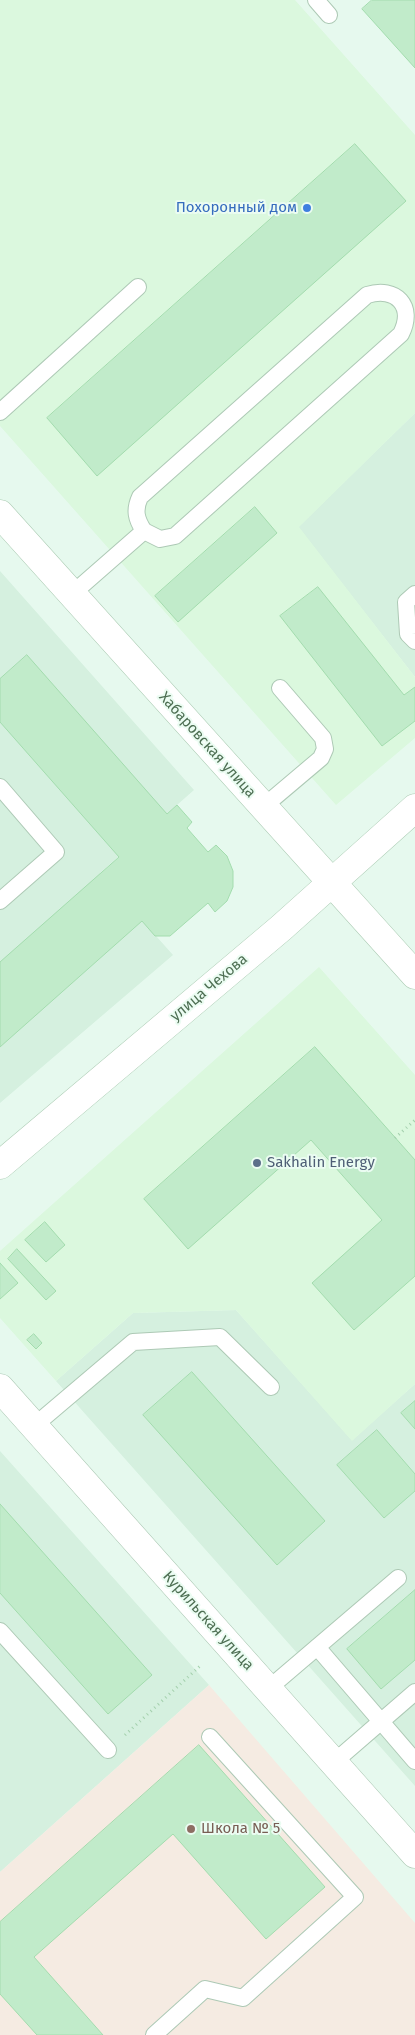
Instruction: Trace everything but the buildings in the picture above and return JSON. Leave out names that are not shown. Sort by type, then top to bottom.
[{"type":"street","name":"Хабаровская улица","points":[[0,514],[415,975]]},
{"type":"street","name":"улица Чехова","points":[[0,1165],[332,883],[415,808]]},
{"type":"street","name":"Курильская улица","points":[[0,1388],[415,1854]]},
{"type":"lane","points":[[316,0],[329,15]]},
{"type":"lane","points":[[0,412],[138,287]]},
{"type":"lane","points":[[378,292],[388,293],[397,298],[404,307],[407,317],[401,334],[175,536],[160,539],[144,531],[138,522],[136,513],[140,497],[367,295],[378,292]]},
{"type":"lane","points":[[72,594],[144,531]]},
{"type":"lane","points":[[415,594],[406,602],[408,634],[415,641]]},
{"type":"lane","points":[[263,807],[320,758],[325,749],[322,738],[280,688]]},
{"type":"lane","points":[[0,788],[56,852],[0,900]]},
{"type":"lane","points":[[34,1426],[133,1342],[220,1337],[271,1387]]},
{"type":"lane","points":[[268,1689],[398,1578]]},
{"type":"lane","points":[[0,1630],[108,1750]]},
{"type":"lane","points":[[318,1647],[415,1761]]},
{"type":"lane","points":[[333,1763],[415,1692]]},
{"type":"lane","points":[[154,2035],[205,1990],[243,1998],[355,1897],[210,1737]]},
{"type":"path","points":[[395,1138],[415,1120]]},
{"type":"path","points":[[108,1750],[200,1666]]},
{"type":"shaded area","points":[[0,0],[295,0],[415,135],[415,413],[299,527],[415,677],[415,738],[336,805],[0,426]]},
{"type":"shaded area","points":[[415,413],[415,677],[298,527]]},
{"type":"shaded area","points":[[0,571],[194,790],[100,873],[173,955],[0,1103]]},
{"type":"shaded area","name":"Sakhalin Energy","points":[[319,967],[415,1075],[415,1384],[352,1441],[236,1310],[133,1313],[56,1381],[0,1318],[0,1251]]},
{"type":"shaded area","points":[[236,1310],[352,1440],[415,1384],[415,1786],[56,1381],[133,1313]]},
{"type":"shaded area","points":[[0,1451],[209,1685],[0,1872]]},
{"type":"shaded area","name":"Школа № 5","points":[[209,1685],[415,1923],[415,2035],[0,2035],[0,1872]]},
{"type":"place","name":"Похоронный дом","points":[[307,208]]},
{"type":"place","name":"Sakhalin Energy","points":[[257,1163]]},
{"type":"place","name":"Школа № 5","points":[[191,1829]]}]
